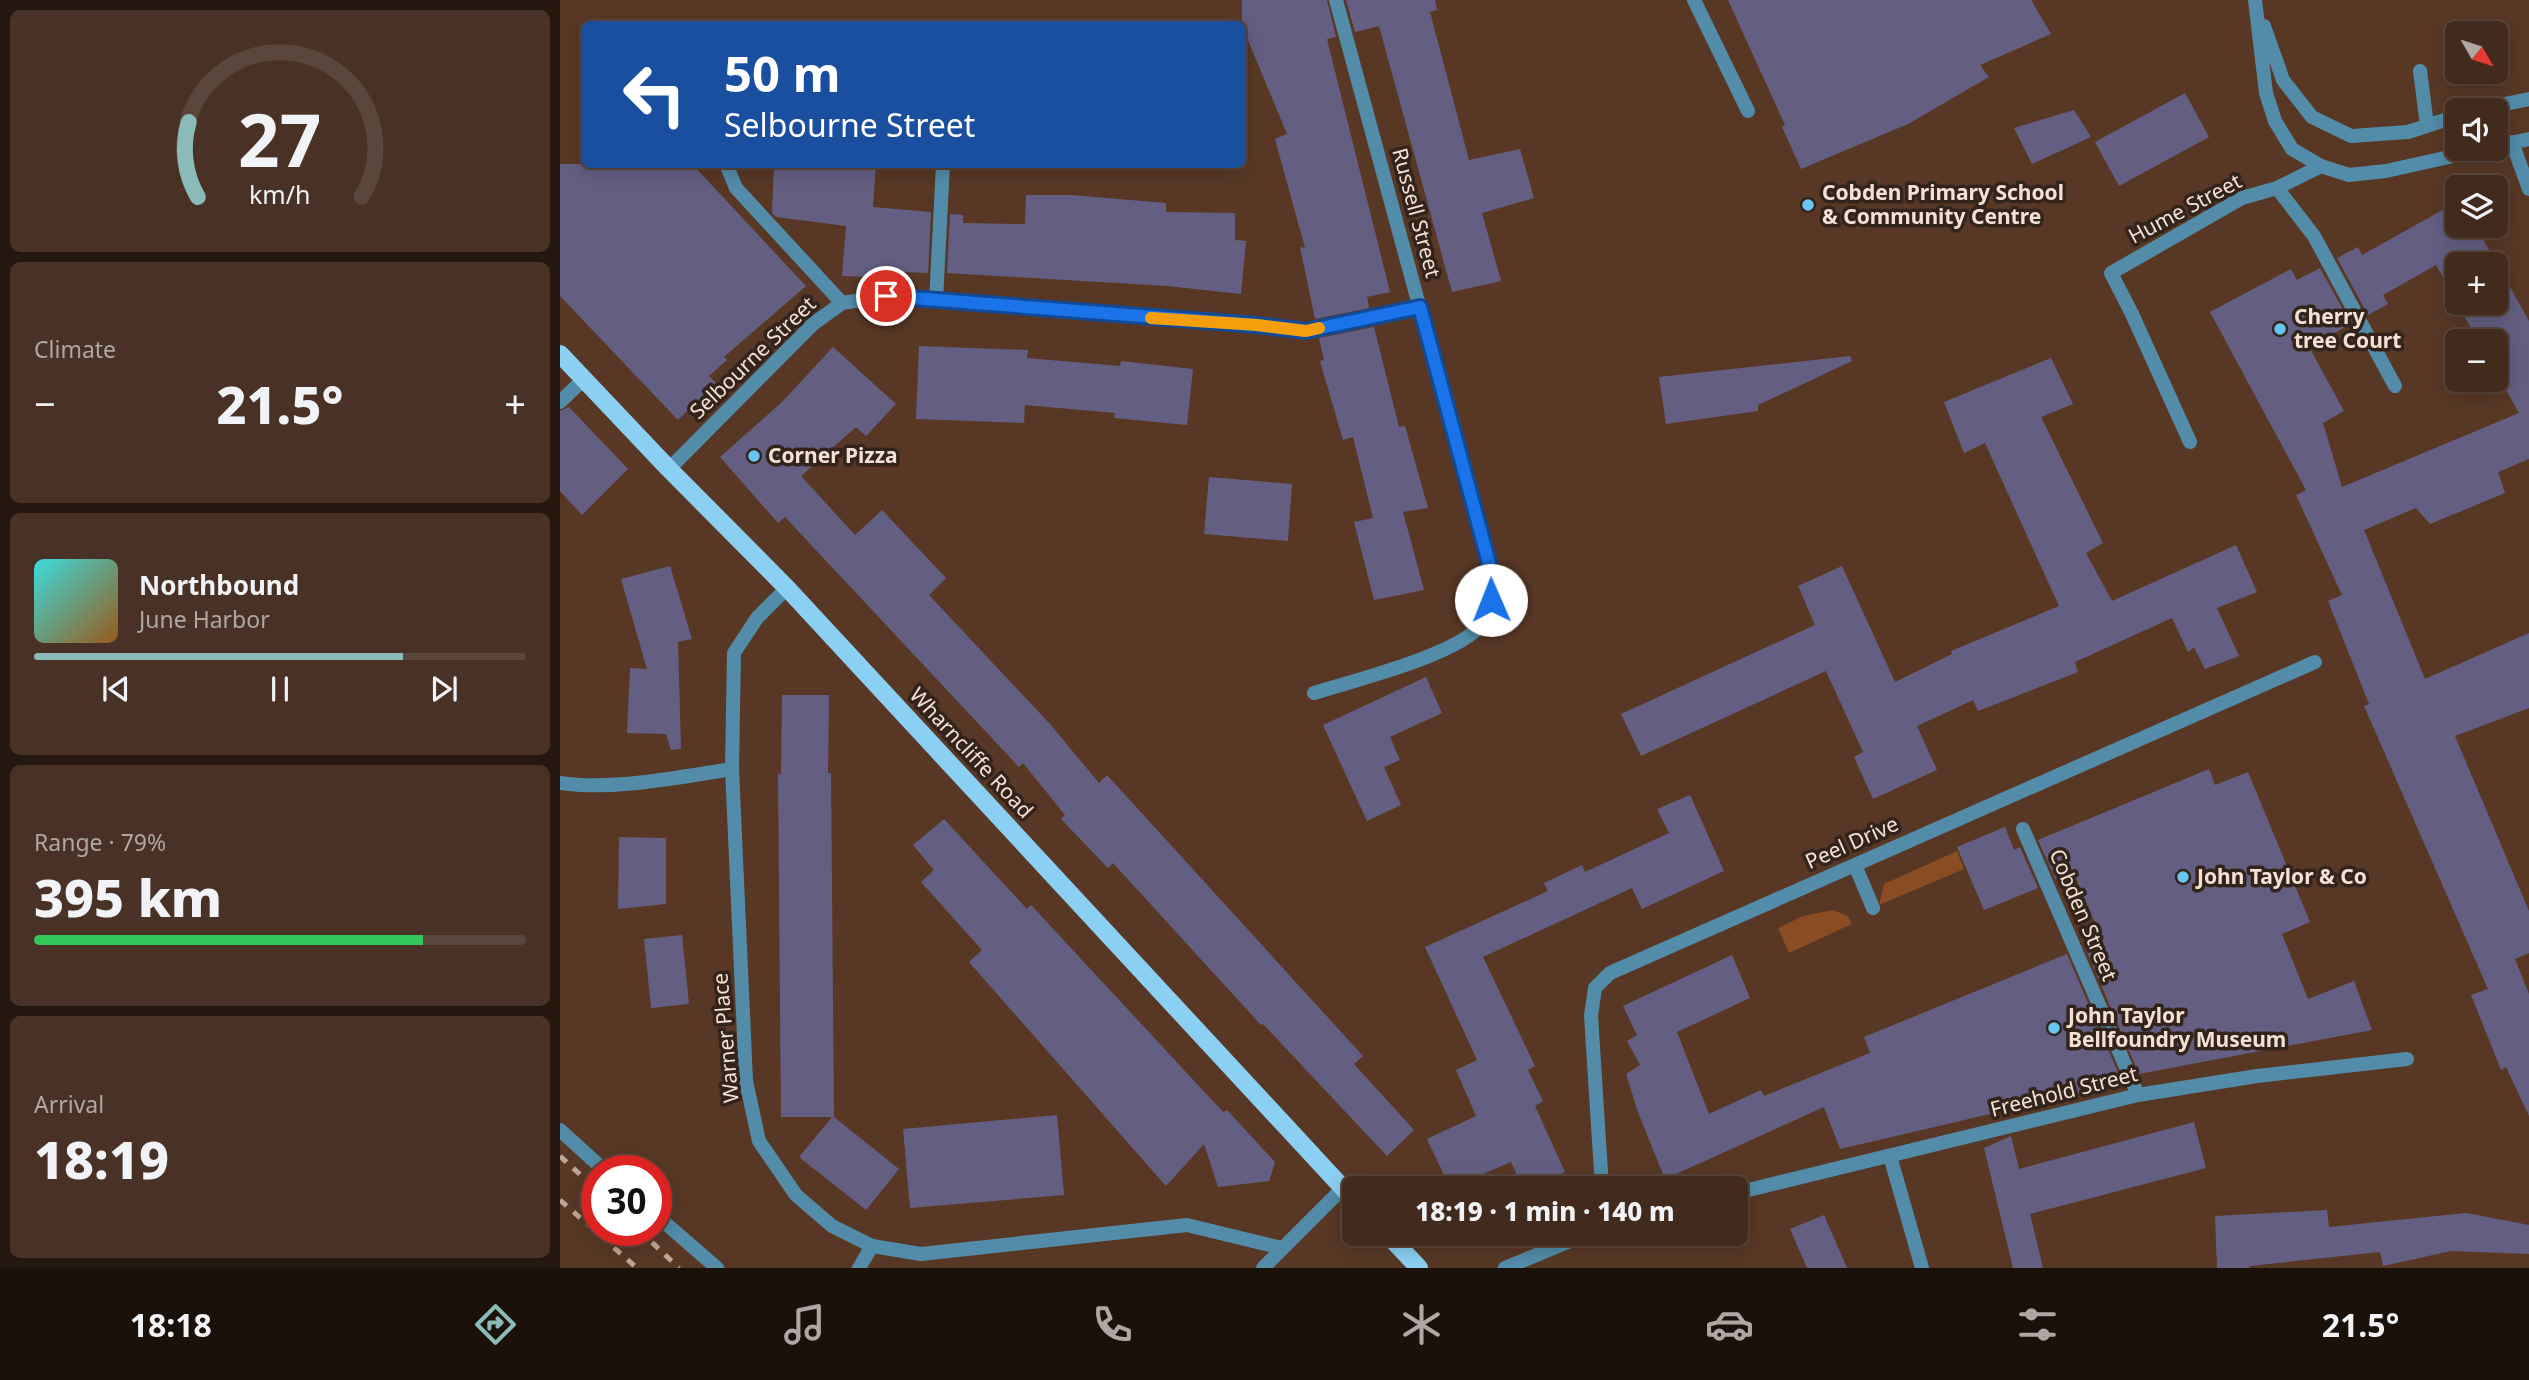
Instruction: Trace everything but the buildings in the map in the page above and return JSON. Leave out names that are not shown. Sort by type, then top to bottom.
[{"type":"main road","name":"Wharncliffe Road","points":[[560,354],[669,469],[787,587],[1342,1186]]},
{"type":"main road","points":[[1398,1246],[1419,1268]]},
{"type":"street","name":"Russell Street","points":[[1314,693],[1444,651],[1466,639],[1483,623],[1491,600],[1493,578],[1336,0]]},
{"type":"street","points":[[1693,0],[1748,111]]},
{"type":"street","points":[[2255,1],[2283,80],[2312,117],[2350,136],[2408,132],[2445,120]]},
{"type":"street","points":[[2255,1],[2266,93],[2275,121],[2292,149],[2321,166],[2349,175],[2386,171],[2445,158]]},
{"type":"street","points":[[2420,71],[2427,125]]},
{"type":"street","points":[[2508,103],[2529,99]]},
{"type":"street","points":[[2508,143],[2529,139]]},
{"type":"street","points":[[2512,142],[2529,189]]},
{"type":"street","name":"Hume Street","points":[[2190,442],[2111,273],[2242,198],[2277,188],[2321,166]]},
{"type":"street","points":[[728,168],[736,188],[842,303]]},
{"type":"street","points":[[936,301],[943,168]]},
{"type":"street","points":[[2277,188],[2314,236],[2395,386]]},
{"type":"street","name":"Selbourne Street","points":[[669,469],[813,324],[842,303],[886,296],[1306,331],[1420,307]]},
{"type":"street","points":[[560,402],[584,379]]},
{"type":"street","name":"Warner Place","points":[[787,587],[757,618],[734,653],[732,769],[746,1081],[760,1141],[796,1195],[832,1226],[872,1246],[921,1254],[1187,1225],[1282,1248]]},
{"type":"street","name":"Peel Drive","points":[[1601,1176],[1591,1016],[1595,988],[1610,973],[2315,662]]},
{"type":"street","points":[[560,783],[573,785],[645,782],[732,769]]},
{"type":"street","name":"Cobden Street","points":[[2022,829],[2138,1095]]},
{"type":"street","points":[[1855,865],[1873,908]]},
{"type":"street","name":"Freehold Street","points":[[1748,1190],[2138,1095],[2257,1076],[2407,1059]]},
{"type":"street","points":[[560,1130],[588,1155]]},
{"type":"street","points":[[1890,1156],[1922,1268]]},
{"type":"street","points":[[1263,1268],[1282,1248],[1342,1200]]},
{"type":"street","points":[[672,1229],[717,1268]]},
{"type":"street","points":[[859,1268],[872,1246]]},
{"type":"street","points":[[1505,1268],[1558,1246]]},
{"type":"shaded area","points":[[1957,851],[1964,869],[1879,905],[1884,884]]},
{"type":"shaded area","points":[[1833,910],[1848,916],[1852,924],[1789,953],[1778,928],[1803,916]]},
{"type":"railway","points":[[560,1156],[581,1175]]},
{"type":"railway","points":[[560,1200],[637,1268]]},
{"type":"railway","points":[[656,1246],[679,1268]]},
{"type":"slow traffic","points":[[1151,318],[1306,331],[1319,328]]},
{"type":"place","name":"Cobden Primary School & Community Centre","points":[[1808,205]]},
{"type":"place","name":"Cherry tree Court","points":[[2280,329]]},
{"type":"place","name":"Corner Pizza","points":[[754,456]]},
{"type":"place","name":"John Taylor & Co","points":[[2183,877]]},
{"type":"place","name":"John Taylor Bellfoundry Museum","points":[[2054,1028]]},
{"type":"route","points":[[886,296],[1306,331],[1420,307],[1493,578],[1491,600]]}]
